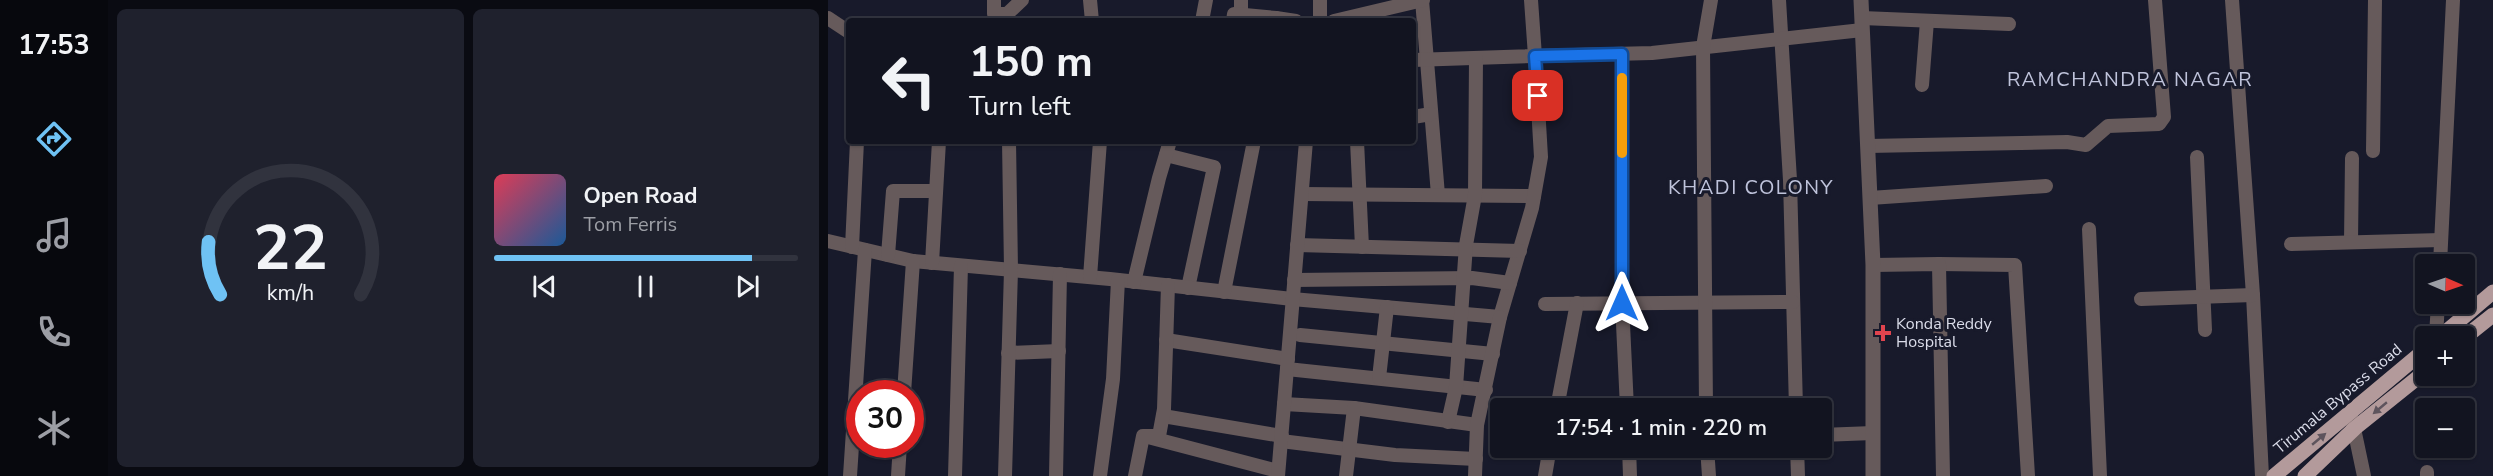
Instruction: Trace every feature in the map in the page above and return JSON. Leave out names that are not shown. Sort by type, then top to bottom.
[{"type":"main road","points":[[2453,326],[2493,292]]},
{"type":"main road","points":[[2475,329],[2493,315]]},
{"type":"main road","name":"Tirumala Bypass Road","points":[[2274,476],[2415,358]]},
{"type":"main road","name":"Tirumala Bypass Road","points":[[2304,476],[2355,429],[2415,380]]},
{"type":"street","points":[[997,14],[1022,0]]},
{"type":"street","points":[[1090,0],[1092,18]]},
{"type":"street","points":[[1203,18],[1206,0]]},
{"type":"street","points":[[1237,18],[1241,0]]},
{"type":"street","points":[[1320,0],[1320,18]]},
{"type":"street","points":[[1347,18],[1422,0],[1420,60],[1431,114],[1438,195]]},
{"type":"street","points":[[1475,476],[1477,425],[1500,317],[1520,251],[1541,157],[1531,0]]},
{"type":"street","points":[[1706,398],[1703,47],[1711,0]]},
{"type":"street","points":[[1779,0],[1796,398]]},
{"type":"street","points":[[1861,0],[1873,265],[1873,476]]},
{"type":"street","points":[[1868,146],[2067,142],[2086,145],[2108,126],[2159,124],[2164,117],[2155,0]]},
{"type":"street","points":[[2232,0],[2253,295],[2262,476]]},
{"type":"street","points":[[2373,151],[2375,0]]},
{"type":"street","points":[[2440,254],[2453,0]]},
{"type":"street","points":[[828,18],[846,30]]},
{"type":"street","points":[[1922,85],[1927,21]]},
{"type":"street","points":[[1420,60],[1622,54],[1782,39],[1862,24],[1927,21],[2009,24]]},
{"type":"street","points":[[1622,54],[1622,303],[1627,398]]},
{"type":"street","points":[[1448,422],[1456,387],[1466,249],[1475,195],[1476,58]]},
{"type":"street","points":[[1416,116],[1431,114]]},
{"type":"street","points":[[850,476],[859,248],[857,144]]},
{"type":"street","points":[[932,263],[939,144]]},
{"type":"street","points":[[1005,476],[1011,270],[1009,144]]},
{"type":"street","points":[[1090,277],[1100,144]]},
{"type":"street","points":[[1224,292],[1253,144]]},
{"type":"street","points":[[1143,436],[1278,474],[1306,144]]},
{"type":"street","points":[[1357,144],[1362,247]]},
{"type":"street","points":[[1134,282],[1168,148],[1214,167],[1188,288]]},
{"type":"street","points":[[2197,157],[2205,330]]},
{"type":"street","points":[[2351,242],[2352,158]]},
{"type":"street","points":[[1870,198],[2046,186]]},
{"type":"street","points":[[888,255],[893,190],[936,191]]},
{"type":"street","points":[[1302,194],[1534,196]]},
{"type":"street","points":[[2089,229],[2100,476]]},
{"type":"street","points":[[2291,244],[2441,240]]},
{"type":"street","points":[[828,241],[913,261],[1292,299],[1500,317]]},
{"type":"street","points":[[1297,245],[1520,251]]},
{"type":"street","points":[[905,380],[913,261]]},
{"type":"street","points":[[1939,264],[1943,476]]},
{"type":"street","points":[[1873,265],[2015,265],[2028,476]]},
{"type":"street","points":[[955,476],[961,266]]},
{"type":"street","points":[[1056,476],[1060,274]]},
{"type":"street","points":[[1294,280],[1464,278],[1510,283]]},
{"type":"street","points":[[1100,476],[1113,379],[1118,280]]},
{"type":"street","points":[[1143,436],[1159,436],[1163,416],[1168,285]]},
{"type":"street","points":[[2141,300],[2253,295]]},
{"type":"street","points":[[1545,304],[1793,302]]},
{"type":"street","points":[[1559,398],[1577,303]]},
{"type":"street","points":[[1379,378],[1387,307]]},
{"type":"street","points":[[1300,335],[1492,354]]},
{"type":"street","points":[[1166,340],[1287,364],[1379,378],[1486,390]]},
{"type":"street","points":[[1008,353],[1059,351]]},
{"type":"street","points":[[1284,404],[1354,408],[1477,425]]},
{"type":"street","points":[[1346,476],[1354,408]]},
{"type":"street","points":[[2350,412],[2364,476]]},
{"type":"street","points":[[1163,416],[1349,450],[1476,459]]},
{"type":"street","points":[[1832,435],[1873,433]]},
{"type":"street","points":[[1135,476],[1143,436]]},
{"type":"street","points":[[898,476],[899,458]]},
{"type":"street","points":[[1545,476],[1548,458]]},
{"type":"street","points":[[1629,458],[1630,476]]},
{"type":"street","points":[[1708,458],[1709,476]]},
{"type":"street","points":[[1797,458],[1798,476]]},
{"type":"slow traffic","points":[[1622,78],[1622,153]]},
{"type":"place","name":"Konda Reddy Hospital","points":[[1883,333]]},
{"type":"district","name":"RAMCHANDRA NAGAR","points":[[2130,79]]},
{"type":"district","name":"KHADI COLONY","points":[[1751,187]]},
{"type":"route","points":[[1538,96],[1535,56],[1622,54],[1622,303]]}]
